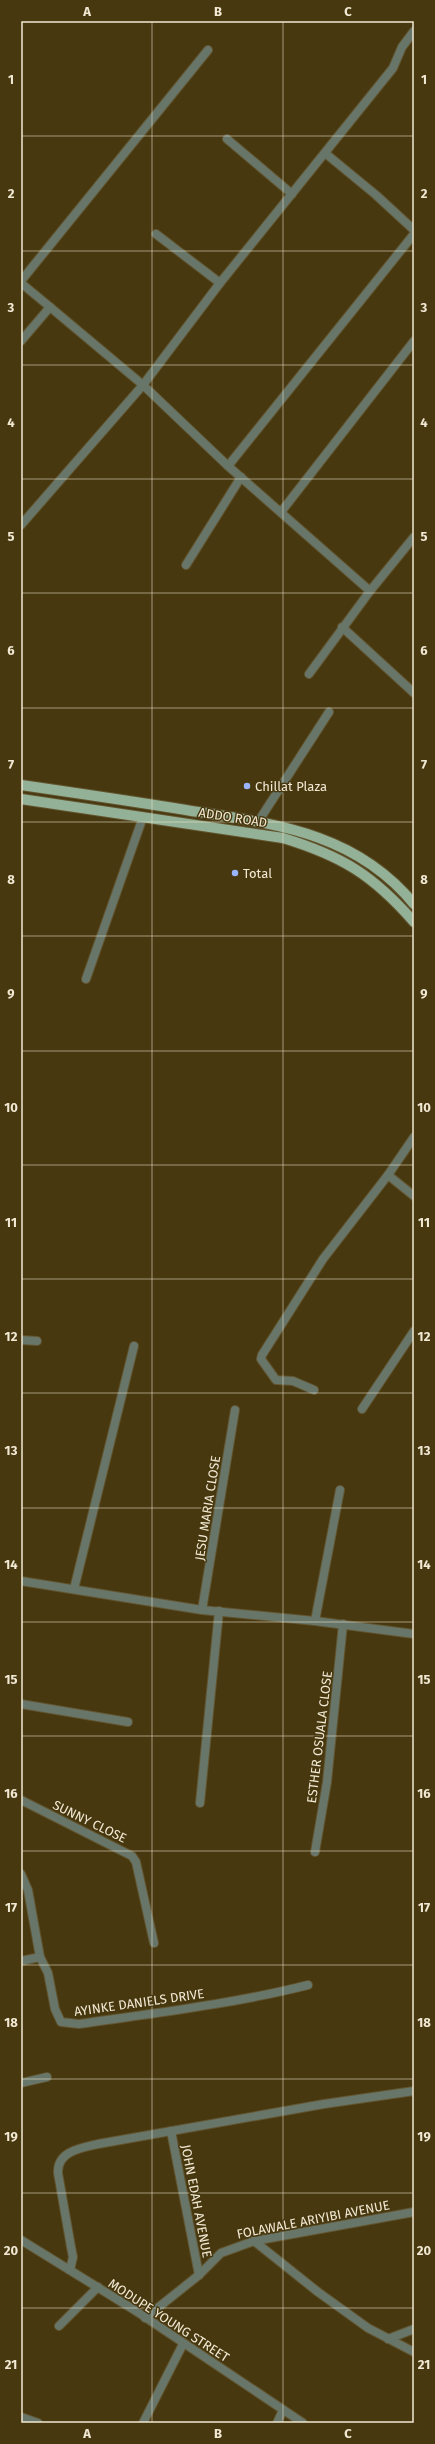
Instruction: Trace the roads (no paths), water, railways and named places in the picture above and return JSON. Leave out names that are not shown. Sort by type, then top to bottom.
[{"type":"main road","name":"ADDO ROAD","points":[[21,785],[297,829],[355,853],[391,879],[414,904]]},
{"type":"main road","name":"ADDO ROAD","points":[[21,799],[283,838],[326,852],[364,874],[382,887],[414,922]]},
{"type":"street","points":[[21,525],[143,385],[220,283],[393,68],[402,47],[414,31]]},
{"type":"street","points":[[208,50],[21,282],[143,385],[228,466],[370,591]]},
{"type":"street","points":[[227,139],[292,194]]},
{"type":"street","points":[[325,153],[376,195],[414,230]]},
{"type":"street","points":[[156,234],[220,283]]},
{"type":"street","points":[[228,466],[414,234]]},
{"type":"street","points":[[21,341],[50,307]]},
{"type":"street","points":[[281,512],[414,341]]},
{"type":"street","points":[[186,565],[241,477]]},
{"type":"street","points":[[309,674],[342,627],[414,538]]},
{"type":"street","points":[[342,627],[414,694]]},
{"type":"street","points":[[258,822],[329,712]]},
{"type":"street","points":[[86,978],[143,817]]},
{"type":"street","points":[[314,1390],[293,1381],[276,1380],[261,1359],[323,1259],[388,1175],[414,1136]]},
{"type":"street","points":[[388,1175],[414,1196]]},
{"type":"street","points":[[362,1409],[414,1331]]},
{"type":"street","points":[[21,1340],[37,1341]]},
{"type":"street","points":[[74,1589],[134,1346]]},
{"type":"street","name":"JESU MARIA CLOSE","points":[[202,1610],[235,1410]]},
{"type":"street","points":[[315,1621],[340,1490]]},
{"type":"street","points":[[21,1581],[202,1610],[342,1624],[414,1634]]},
{"type":"street","points":[[200,1803],[219,1611]]},
{"type":"street","name":"ESTHER OSUALA CLOSE","points":[[315,1852],[327,1782],[342,1624]]},
{"type":"street","points":[[21,1704],[128,1722]]},
{"type":"street","name":"SUNNY CLOSE","points":[[21,1800],[132,1856],[136,1862],[154,1943]]},
{"type":"street","points":[[21,1874],[28,1890],[40,1957],[21,1961]]},
{"type":"street","name":"AYINKE DANIELS DRIVE","points":[[40,1957],[50,1979],[57,2016],[59,2021],[65,2024],[79,2024],[210,2005],[308,1985]]},
{"type":"street","points":[[21,2083],[47,2077]]},
{"type":"street","points":[[70,2270],[73,2257],[58,2173],[60,2160],[78,2149],[324,2104],[414,2091]]},
{"type":"street","name":"JOHN EDAH AVENUE","points":[[171,2131],[199,2275]]},
{"type":"street","name":"FOLAWALE ARIYIBI AVENUE","points":[[145,2318],[199,2275],[221,2253],[254,2241],[414,2212]]},
{"type":"street","name":"MODUPE YOUNG STREET","points":[[21,2240],[145,2318],[303,2423]]},
{"type":"street","points":[[254,2241],[318,2292],[368,2328],[414,2352]]},
{"type":"street","points":[[59,2326],[98,2288]]},
{"type":"street","points":[[388,2339],[414,2329]]},
{"type":"street","points":[[142,2423],[183,2344]]},
{"type":"street","points":[[277,2423],[283,2410]]},
{"type":"street","points":[[21,2417],[38,2423]]},
{"type":"place","name":"Chillat Plaza","points":[[247,786]]},
{"type":"place","name":"Total","points":[[235,873]]}]
